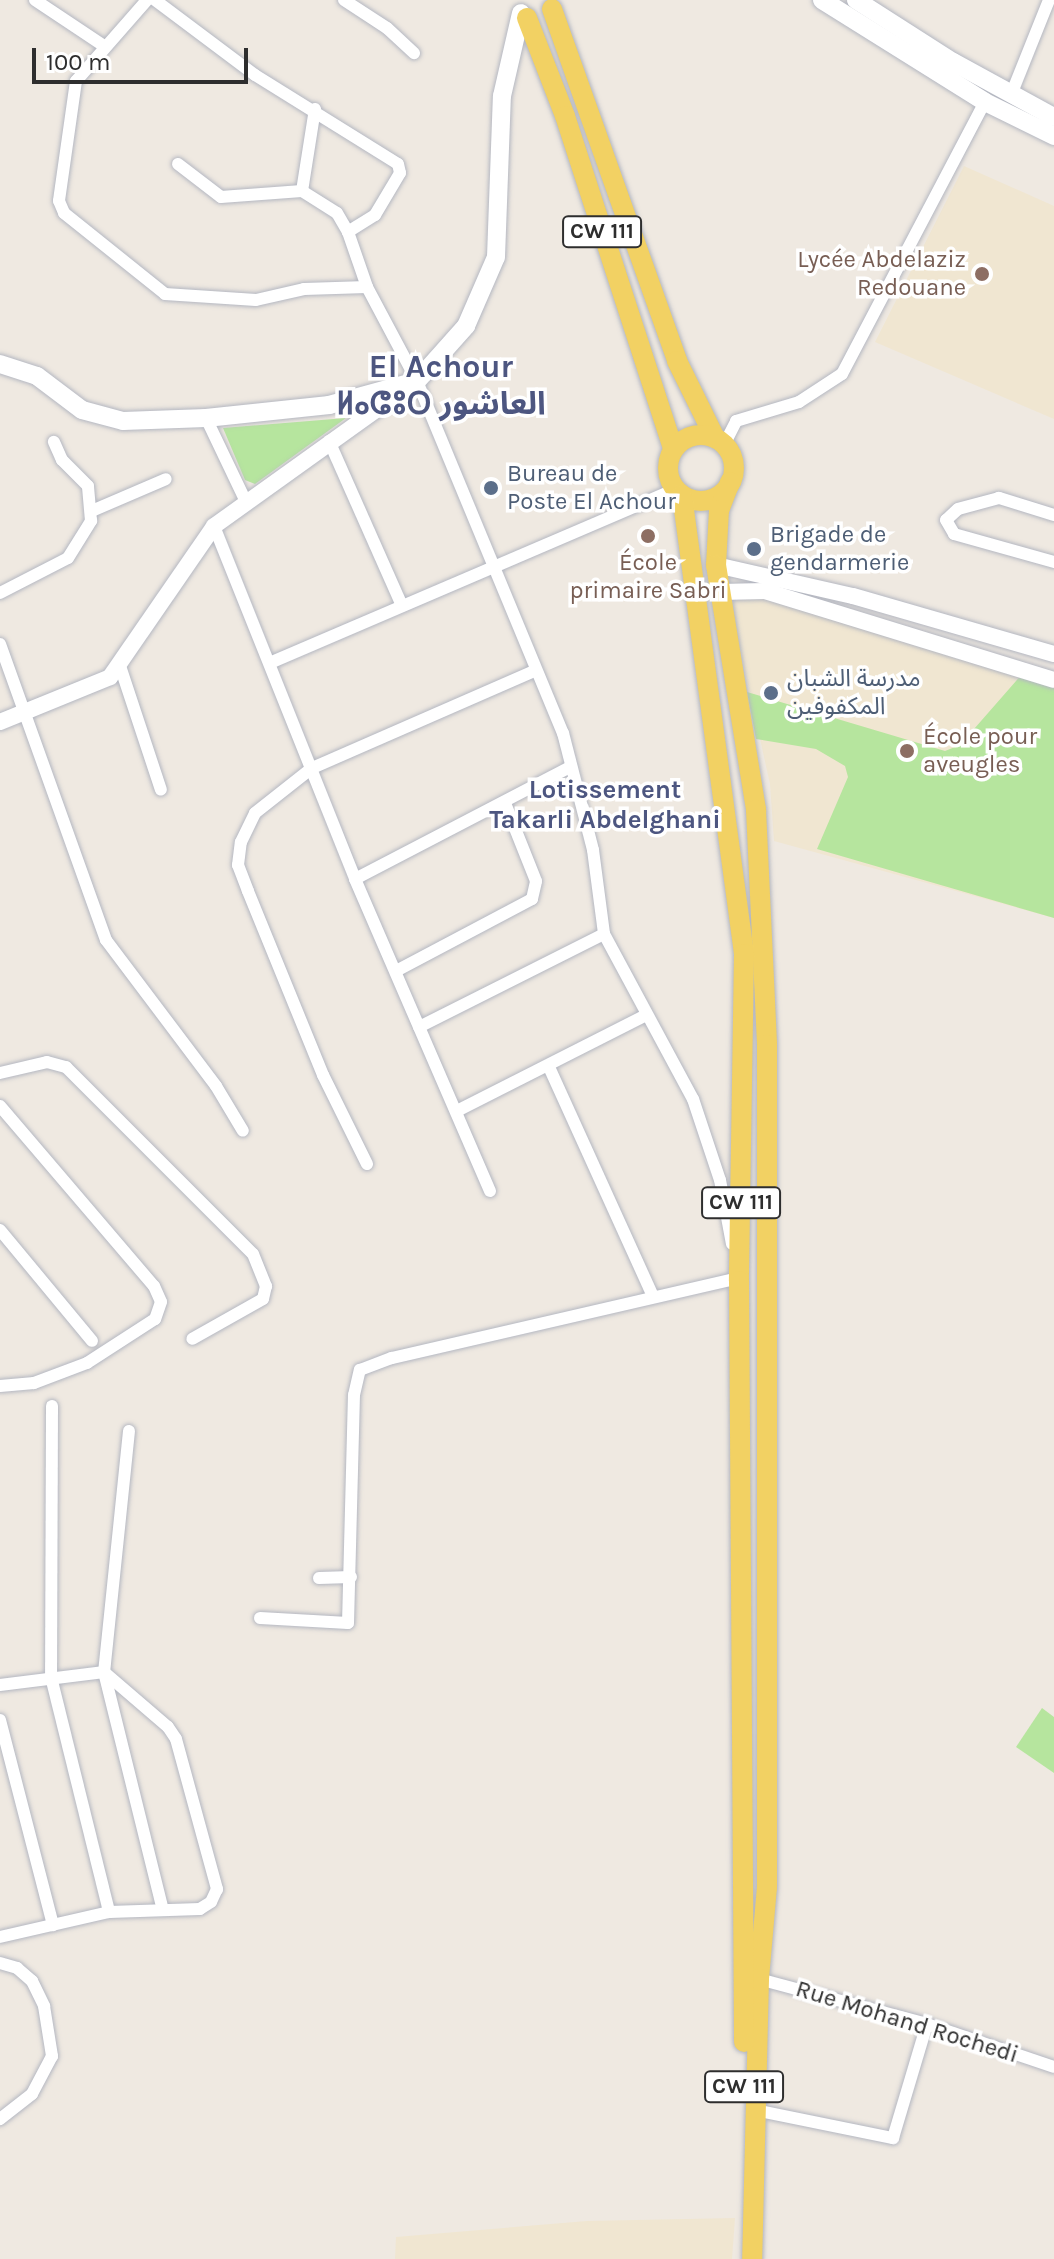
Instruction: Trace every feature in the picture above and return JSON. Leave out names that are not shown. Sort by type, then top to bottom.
[{"type":"main road","points":[[822,0],[985,102],[1054,136]]},
{"type":"main road","points":[[856,0],[1011,95],[1054,117]]},
{"type":"main road","points":[[0,364],[37,376],[82,410],[104,419],[206,418],[329,405],[417,381],[466,326],[496,257],[502,96],[521,10],[541,19],[553,5]]},
{"type":"main road","points":[[553,5],[677,361],[734,469],[719,510],[716,565],[756,810],[766,1031],[767,1887],[759,1979],[752,2259]]},
{"type":"main road","name":"CW 111","points":[[521,10],[565,116],[673,448]]},
{"type":"main road","points":[[720,441],[694,436],[673,448],[669,474],[678,492],[710,499],[730,482]]},
{"type":"main road","name":"CW 111","points":[[678,492],[744,954],[739,1281],[746,1853],[740,2259]]},
{"type":"street","points":[[35,0],[104,46]]},
{"type":"street","points":[[147,0],[76,81],[59,201],[64,213],[165,294],[256,300],[304,289],[367,287]]},
{"type":"street","points":[[155,0],[255,75],[315,109],[400,168],[375,215],[348,232]]},
{"type":"street","points":[[344,0],[387,28],[414,53]]},
{"type":"street","points":[[1011,95],[1049,0]]},
{"type":"street","points":[[720,441],[736,421],[799,402],[842,374],[985,102]]},
{"type":"street","points":[[302,191],[315,109]]},
{"type":"street","points":[[178,164],[221,197],[302,191],[337,213],[348,232],[367,287],[417,381],[563,733],[593,850],[604,934],[703,1127],[720,1180],[739,1281],[653,1296],[392,1358],[360,1370],[354,1395],[348,1623],[260,1618]]},
{"type":"street","points":[[0,722],[97,685],[121,669],[214,526],[417,381]]},
{"type":"street","points":[[206,418],[246,502]]},
{"type":"street","points":[[329,441],[402,606]]},
{"type":"street","points":[[0,593],[68,558],[82,542],[94,510],[88,486],[62,460],[54,442]]},
{"type":"street","points":[[94,510],[166,479]]},
{"type":"street","points":[[272,662],[492,564],[678,492]]},
{"type":"street","points":[[1054,515],[999,498],[958,509],[946,520],[954,534],[1054,562]]},
{"type":"street","points":[[214,526],[272,662],[355,879],[490,1191]]},
{"type":"street","points":[[716,565],[853,596],[1054,654]]},
{"type":"street","points":[[720,592],[765,591],[1054,680]]},
{"type":"street","points":[[0,644],[106,940],[216,1086],[243,1131]]},
{"type":"street","points":[[121,669],[161,790]]},
{"type":"street","points":[[367,1164],[323,1075],[238,865],[241,842],[255,813],[312,768],[536,670]]},
{"type":"street","points":[[355,879],[570,767]]},
{"type":"street","points":[[396,971],[532,899],[536,881],[505,803]]},
{"type":"street","points":[[419,1027],[604,934]]},
{"type":"street","points":[[457,1111],[549,1067],[646,1015]]},
{"type":"street","points":[[0,1073],[47,1062],[66,1067],[253,1254],[266,1286],[263,1299],[192,1339]]},
{"type":"street","points":[[549,1067],[653,1296]]},
{"type":"street","points":[[0,1106],[154,1286],[161,1302],[155,1319],[87,1363],[34,1383],[0,1386]]},
{"type":"street","points":[[0,1230],[92,1341]]},
{"type":"street","points":[[52,1406],[51,1677],[109,1912]]},
{"type":"street","points":[[129,1431],[104,1672],[163,1910]]},
{"type":"street","points":[[319,1578],[351,1577]]},
{"type":"street","points":[[0,1685],[104,1672],[173,1733],[216,1882],[215,1896],[206,1906],[109,1912],[0,1937]]},
{"type":"street","points":[[0,1720],[53,1925]]},
{"type":"street","points":[[0,1963],[17,1968],[32,1981],[44,2006],[52,2056],[38,2087],[0,2119]]},
{"type":"street","name":"Rue Mohand Rochedi","points":[[759,1979],[927,2024],[1054,2067]]},
{"type":"street","points":[[755,2110],[893,2138],[927,2024]]},
{"type":"shaded area","name":"Lycée Abdelaziz Redouane","points":[[964,166],[1054,206],[1054,419],[875,342]]},
{"type":"shaded area","name":"École pour aveugles","points":[[752,594],[1054,683],[1054,918],[774,841],[770,784],[732,612],[733,602]]},
{"type":"shaded area","points":[[735,2218],[732,2259],[395,2259],[396,2237],[587,2221]]},
{"type":"green space","points":[[346,418],[255,484],[245,480],[223,428]]},
{"type":"green space","points":[[1023,673],[1054,683],[1054,918],[817,849],[848,777],[845,766],[816,749],[756,739],[747,692],[945,751],[960,745]]},
{"type":"green space","points":[[1042,1708],[1054,1717],[1054,1773],[1016,1747]]},
{"type":"place","name":"Lycée Abdelaziz Redouane","points":[[982,274]]},
{"type":"place","name":"Bureau de Poste El Achour","points":[[491,488]]},
{"type":"place","name":"École primaire Sabri","points":[[648,536]]},
{"type":"place","name":"Brigade de gendarmerie","points":[[754,549]]},
{"type":"place","name":"مدرسة الشبان المكفوفين","points":[[771,693]]},
{"type":"place","name":"École pour aveugles","points":[[907,751]]},
{"type":"district","name":"El Achour ⵍⴰⵛⵓⵔ العاشور","points":[[441,386]]},
{"type":"district","name":"Lotissement Takarli Abdelghani","points":[[605,805]]}]
